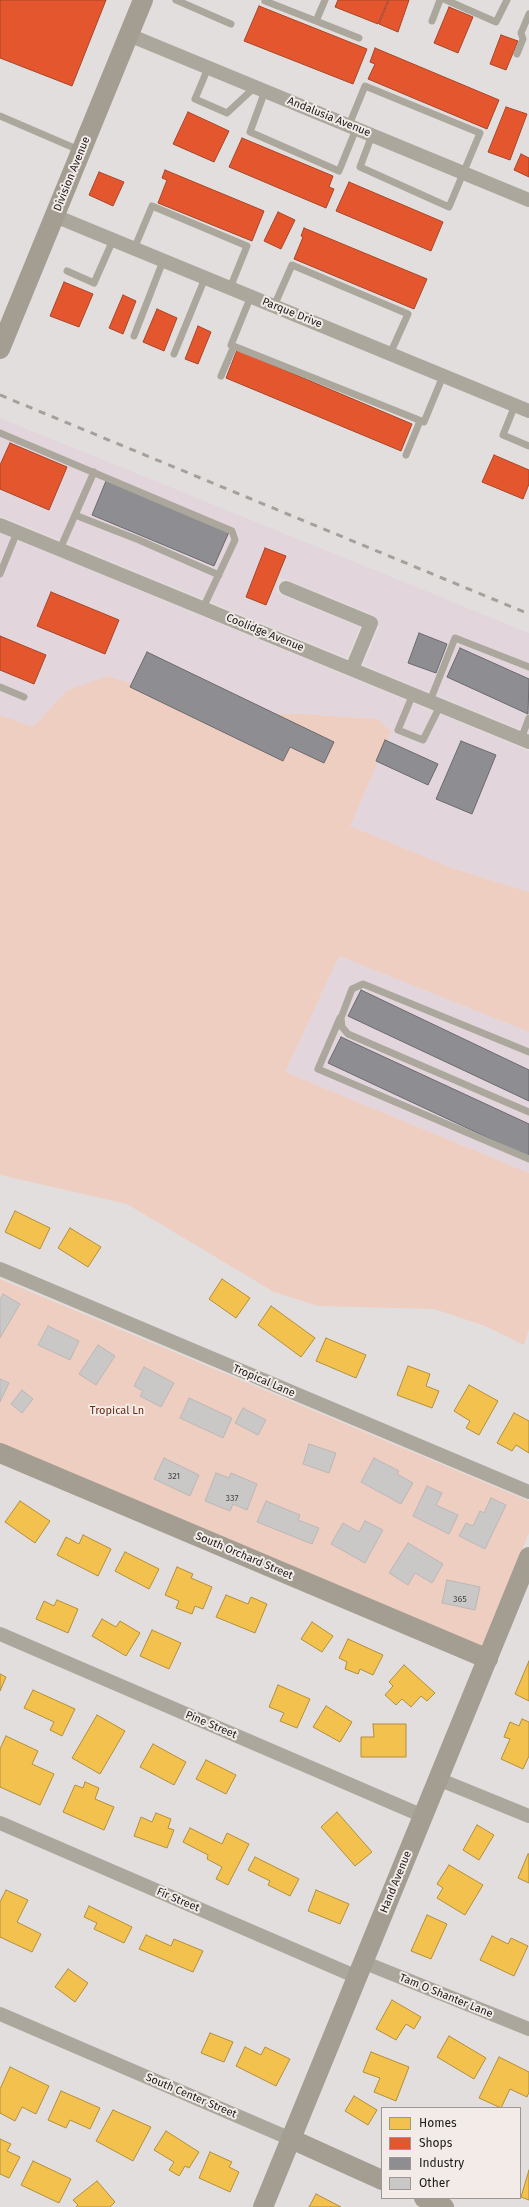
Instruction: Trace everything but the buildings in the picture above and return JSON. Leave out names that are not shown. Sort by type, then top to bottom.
[{"type":"street","name":"Division Avenue","points":[[1,342],[55,216],[143,0]]},
{"type":"street","name":"Andalusia Avenue","points":[[129,35],[529,200]]},
{"type":"street","name":"Parque Drive","points":[[55,216],[529,411]]},
{"type":"street","name":"Coolidge Avenue","points":[[0,524],[525,740]]},
{"type":"street","points":[[286,588],[371,623],[352,669]]},
{"type":"street","name":"Tropical Lane","points":[[0,1269],[529,1492]]},
{"type":"street","name":"South Orchard Street","points":[[0,1453],[488,1659]]},
{"type":"street","name":"Hand Avenue","points":[[263,2207],[438,1779],[528,1565]]},
{"type":"street","name":"Pine Street","points":[[0,1634],[423,1816]]},
{"type":"street","points":[[438,1779],[529,1816]]},
{"type":"street","name":"Fir Street","points":[[0,1823],[360,1969]]},
{"type":"street","name":"Tam O Shanter Lane","points":[[360,1969],[529,2029]]},
{"type":"street","name":"South Center Street","points":[[0,2015],[291,2139],[381,2180]]},
{"type":"street","points":[[426,2199],[444,2207]]},
{"type":"lane","points":[[176,0],[192,3],[231,24]]},
{"type":"lane","points":[[316,21],[325,0]]},
{"type":"lane","points":[[432,21],[440,0]]},
{"type":"lane","points":[[446,0],[496,22],[506,0]]},
{"type":"lane","points":[[265,1],[359,38]]},
{"type":"lane","points":[[517,54],[523,39],[521,33],[529,14]]},
{"type":"lane","points":[[208,68],[195,99],[227,114],[260,89]]},
{"type":"lane","points":[[260,89],[250,132],[339,170],[366,86],[480,133],[449,206],[360,167],[372,135]]},
{"type":"lane","points":[[0,116],[81,151]]},
{"type":"lane","points":[[134,249],[152,206],[247,246],[230,288]]},
{"type":"lane","points":[[67,271],[94,283],[113,240]]},
{"type":"lane","points":[[134,336],[163,261]]},
{"type":"lane","points":[[274,306],[292,265],[408,314],[390,354]]},
{"type":"lane","points":[[174,354],[205,278]]},
{"type":"lane","points":[[251,296],[231,345],[424,422],[443,376]]},
{"type":"lane","points":[[221,376],[234,346]]},
{"type":"lane","points":[[515,405],[503,435],[529,446]]},
{"type":"lane","points":[[406,456],[420,421]]},
{"type":"lane","points":[[0,433],[232,531],[235,540],[203,608]]},
{"type":"lane","points":[[60,549],[94,472]]},
{"type":"lane","points":[[75,515],[219,575]]},
{"type":"lane","points":[[0,574],[17,532]]},
{"type":"lane","points":[[413,694],[398,730],[423,740],[455,638],[529,667]]},
{"type":"lane","points":[[0,687],[24,697]]},
{"type":"lane","points":[[525,740],[529,718]]},
{"type":"lane","points":[[529,1052],[363,984],[352,989],[341,1018],[318,1069],[529,1159]]},
{"type":"lane","points":[[341,1018],[342,1026],[348,1034],[529,1112]]},
{"type":"shaded area","points":[[0,418],[529,633],[529,733],[363,665],[379,628],[374,615],[280,577],[276,593],[360,627],[347,658],[0,516]]},
{"type":"shaded area","points":[[0,533],[529,751],[529,892],[452,868],[349,826],[391,731],[377,719],[303,714],[204,713],[66,691],[33,728],[0,715]]},
{"type":"shaded area","points":[[339,956],[529,1032],[529,1173],[285,1072]]},
{"type":"green space","points":[[108,676],[150,690],[204,713],[303,714],[377,719],[391,731],[350,826],[452,868],[529,892],[529,1032],[339,956],[285,1072],[529,1173],[529,1329],[524,1345],[485,1326],[434,1309],[318,1306],[274,1292],[127,1204],[0,1175],[0,715],[33,727],[66,691]]},
{"type":"green space","name":"Tropical Ln","points":[[0,1279],[529,1501],[529,1533],[482,1647],[0,1444]]},
{"type":"railway","points":[[0,395],[529,614]]}]
